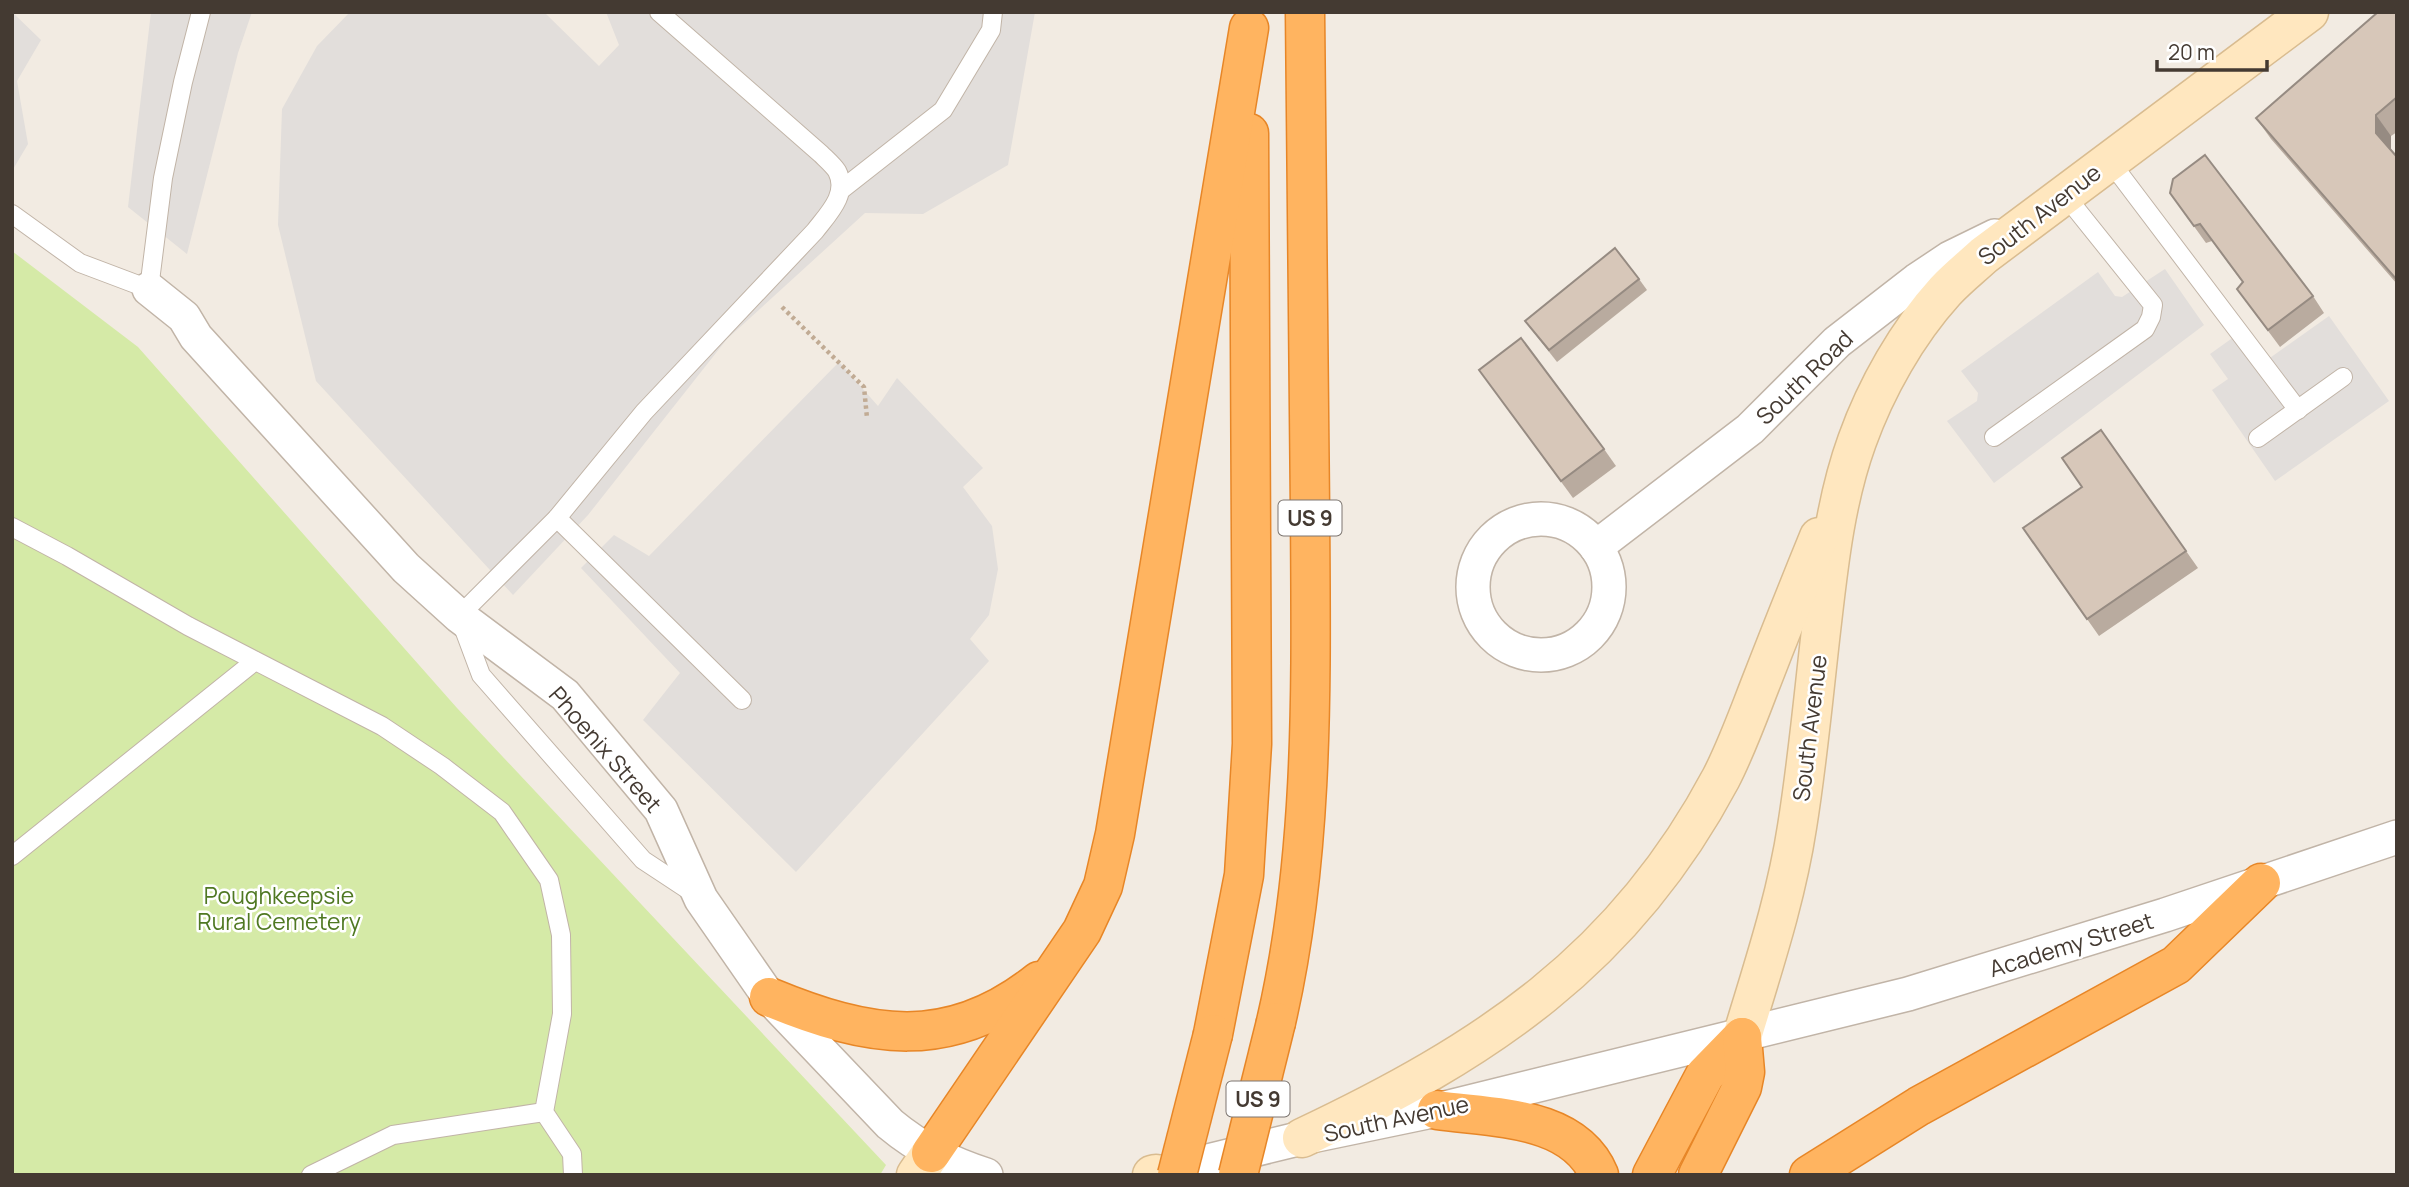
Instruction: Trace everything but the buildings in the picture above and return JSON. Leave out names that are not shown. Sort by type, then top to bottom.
[{"type":"highway","name":"US 9","points":[[1238,1175],[1276,1022],[1292,938],[1301,870],[1309,737],[1305,12]]},
{"type":"highway","name":"US 9","points":[[1159,1174],[1213,1034],[1244,875],[1252,744],[1249,20]]},
{"type":"highway","points":[[923,1164],[1067,956],[1095,907],[1111,859],[1249,20]]},
{"type":"highway","points":[[1809,1175],[1919,1106],[2176,965],[2261,883]]},
{"type":"highway","points":[[769,997],[851,1026],[877,1030],[921,1031],[968,1022],[992,1012],[1029,989],[1067,956]]},
{"type":"highway","points":[[1652,1175],[1705,1075],[1742,1037]]},
{"type":"highway","points":[[1698,1175],[1742,1087],[1745,1072],[1742,1037]]},
{"type":"highway","points":[[1437,1110],[1522,1122],[1554,1130],[1578,1145],[1599,1175]]},
{"type":"street","name":"South Avenue","points":[[1159,1174],[1302,1138],[1437,1110],[1742,1037],[1774,929],[1797,827],[1832,542],[1842,489],[1857,441],[1879,391],[1918,326],[1945,291],[1984,255],[2309,12]]},
{"type":"street","name":"South Road","points":[[1596,547],[1751,429],[1837,342],[1917,280],[1950,258],[2023,225]]},
{"type":"street","name":"Phoenix Street","points":[[149,289],[184,317],[196,337],[406,568],[459,615],[565,695],[662,810],[701,899],[769,997],[890,1124],[923,1164]]},
{"type":"street","points":[[1302,1138],[1416,1080],[1514,1019],[1604,942],[1657,879],[1681,848],[1722,776],[1857,441]]},
{"type":"street","points":[[1549,520],[1579,531],[1596,547],[1607,572],[1608,596],[1601,619],[1585,639],[1560,652],[1534,655],[1512,649],[1486,627],[1476,604],[1473,580],[1481,556],[1489,543],[1501,532],[1525,521],[1549,520]]},
{"type":"street","name":"Academy Street","points":[[1742,1037],[1983,972],[2397,837]]},
{"type":"street","points":[[923,1164],[986,1175]]},
{"type":"lane","points":[[12,214],[80,263],[149,289],[163,178],[201,12]]},
{"type":"lane","points":[[659,12],[821,154],[837,172],[841,191]]},
{"type":"lane","points":[[701,899],[643,860],[481,675],[459,615],[557,518],[644,412],[815,231],[833,208],[841,191],[943,110],[991,30],[993,12]]},
{"type":"lane","points":[[2109,160],[2298,410]]},
{"type":"lane","points":[[1994,437],[2145,330],[2151,317],[2153,305],[2064,194]]},
{"type":"lane","points":[[2259,438],[2343,377]]},
{"type":"lane","points":[[557,518],[742,700]]},
{"type":"lane","points":[[12,527],[255,662],[382,726],[442,766],[502,812],[549,880],[561,935],[562,1014],[544,1112],[572,1154],[573,1175]]},
{"type":"lane","points":[[12,856],[255,662]]},
{"type":"lane","points":[[311,1175],[393,1136],[544,1112]]},
{"type":"path","points":[[761,287],[864,387],[867,418]]},
{"type":"green space","name":"Poughkeepsie Rural Cemetery","points":[[12,251],[138,347],[457,708],[886,1165],[880,1175],[12,1175]]},
{"type":"shaded area","points":[[12,12],[41,40],[17,81],[28,144],[12,171]]},
{"type":"shaded area","points":[[151,12],[252,12],[238,53],[187,254],[128,207]]},
{"type":"shaded area","points":[[350,12],[544,12],[599,66],[619,45],[606,12],[1035,12],[1008,165],[923,214],[865,213],[727,339],[588,515],[513,595],[316,381],[278,225],[282,109],[317,46]]},
{"type":"shaded area","points":[[2165,269],[2204,325],[1994,483],[1947,421],[1977,401],[1978,393],[1961,371],[2098,272],[2115,296],[2122,297]]},
{"type":"shaded area","points":[[2329,316],[2389,401],[2275,481],[2212,390],[2228,379],[2210,354],[2238,334],[2260,365]]},
{"type":"shaded area","points":[[839,362],[878,406],[897,378],[983,468],[963,487],[992,526],[998,569],[989,615],[970,639],[989,661],[796,872],[643,720],[680,673],[581,568],[614,535],[649,556]]}]
